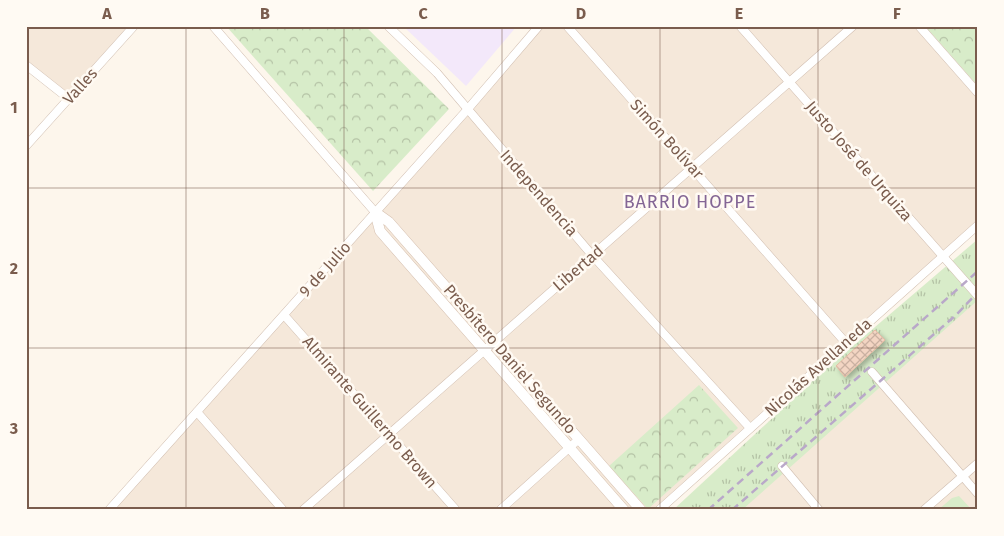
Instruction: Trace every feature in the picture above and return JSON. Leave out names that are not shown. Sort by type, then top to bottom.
[{"type":"main road","name":"Presbítero Daniel Segundo","points":[[375,212],[389,222],[641,510]]},
{"type":"main road","name":"Presbítero Daniel Segundo","points":[[375,212],[380,231],[624,510]]},
{"type":"street","name":"Valles","points":[[26,146],[134,26]]},
{"type":"street","name":"Presbítero Daniel Segundo","points":[[213,26],[375,212]]},
{"type":"street","name":"Independencia","points":[[388,26],[437,73],[592,255],[750,428]]},
{"type":"street","name":"9 de Julio","points":[[109,510],[467,110],[539,26]]},
{"type":"street","name":"Simón Bolívar","points":[[566,26],[846,342]]},
{"type":"street","name":"Justo José de Urquiza","points":[[740,26],[978,296]]},
{"type":"street","name":"Libertad","points":[[303,510],[853,26]]},
{"type":"street","points":[[919,26],[978,93]]},
{"type":"street","points":[[26,65],[69,99]]},
{"type":"street","name":"Nicolás Avellaneda","points":[[659,510],[978,225]]},
{"type":"street","name":"Almirante Guillermo Brown","points":[[284,314],[456,510]]},
{"type":"street","points":[[872,372],[978,494]]},
{"type":"street","points":[[197,412],[283,510]]},
{"type":"street","points":[[500,510],[579,439]]},
{"type":"street","points":[[924,510],[978,463]]},
{"type":"street","points":[[782,466],[819,510]]},
{"type":"shaded area","points":[[26,26],[134,26],[69,99],[26,65]]},
{"type":"shaded area","points":[[403,26],[517,26],[466,86]]},
{"type":"shaded area","points":[[539,26],[978,26],[978,225],[659,510],[109,510]]},
{"type":"shaded area","points":[[978,296],[978,510],[732,510]]},
{"type":"green space","points":[[226,26],[365,26],[449,109],[373,191]]},
{"type":"green space","points":[[925,26],[978,26],[978,86]]},
{"type":"green space","points":[[978,239],[978,300],[742,510],[673,510],[820,374]]},
{"type":"green space","points":[[699,385],[738,428],[648,509],[609,466]]},
{"type":"green space","points":[[959,496],[972,510],[938,510],[952,498]]},
{"type":"building","points":[[875,330],[885,340],[845,377],[836,366]]},
{"type":"railway","points":[[708,510],[978,271]]},
{"type":"railway","points":[[732,510],[956,315],[978,292]]},
{"type":"district","name":"BARRIO HOPPE","points":[[690,202]]}]
